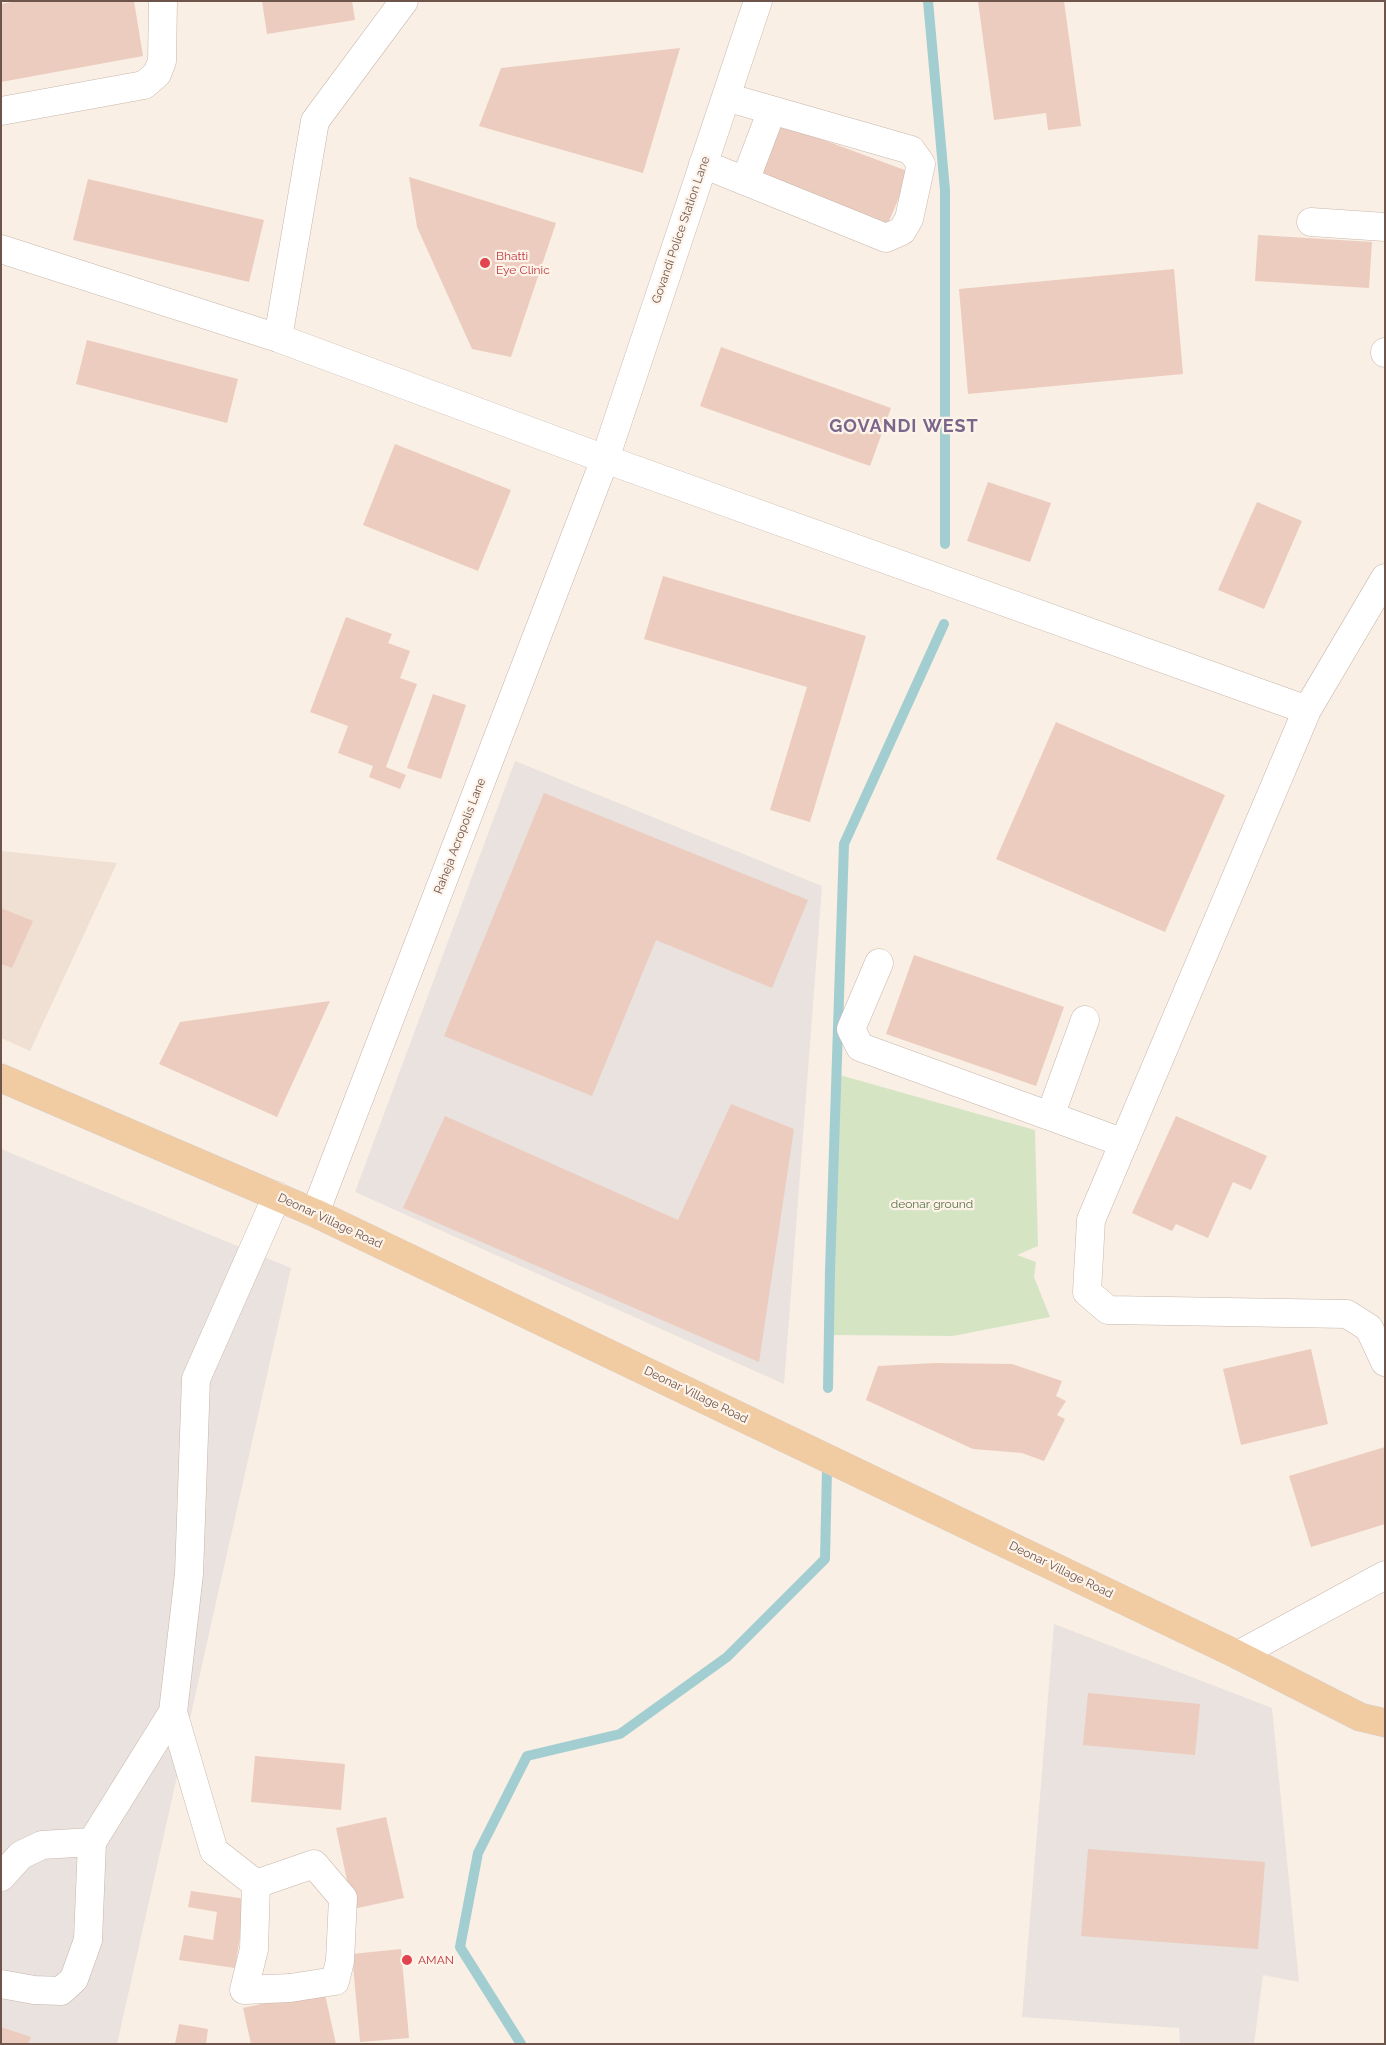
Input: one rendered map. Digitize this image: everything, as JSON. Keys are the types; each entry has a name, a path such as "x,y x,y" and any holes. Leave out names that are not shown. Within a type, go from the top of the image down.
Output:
{"main road":[{"name":"Deonar Village Road","path":"1,1078 315,1213 1238,1655 1360,1717 1385,1723"}],"street":[{"path":"1,111 144,86 158,74 162,61 163,1"},
{"path":"278,338 315,121 404,1"},
{"name":"Govandi Police Station Lane","path":"604,459 758,1"},
{"path":"703,164 886,238 902,231 909,219 921,164 911,150 726,97"},
{"path":"745,181 772,110"},
{"path":"1311,222 1385,227"},
{"path":"1,248 278,338 604,459 1307,710"},
{"name":"Raheja Acropolis Lane","path":"315,1213 604,459"},
{"path":"1385,578 1307,710 1091,1220 1087,1292 1108,1310 1347,1314 1369,1328 1385,1362"},
{"path":"879,963 851,1029 860,1047 1124,1143"},
{"path":"1050,1116 1085,1020"},
{"path":"256,1884 214,1851 173,1712 189,1574 196,1379 276,1196"},
{"path":"1238,1655 1385,1575"},
{"path":"1,1984 34,1990 61,1991 74,1979 88,1940 92,1842 173,1712"},
{"path":"1,1876 21,1855 42,1845 92,1842"},
{"path":"314,1864 343,1898 340,1961 335,1981 290,1988 244,1990 254,1949 256,1884 314,1864"}],"shaded area":[{"path":"515,761 822,886 784,1384 355,1192"},
{"path":"1,851 117,863 30,1051 1,1038"},
{"path":"1,1149 291,1268 117,2044 1,2044"},
{"path":"1054,1624 1272,1708 1299,1982 1263,1975 1254,2044 1180,2044 1179,2028 1022,2017"}],"green space":[{"name":"deonar ground","path":"836,1074 1035,1130 1038,1246 1017,1255 1036,1262 1034,1277 1050,1317 953,1336 829,1335"}],"building":[{"path":"17,1 134,1 143,56 1,82 1,4"},
{"path":"262,1 352,1 355,20 267,34"},
{"path":"978,1 1064,1 1081,126 1048,130 1046,113 994,120"},
{"path":"680,48 643,173 479,126 501,68"},
{"path":"775,122 910,172 886,228 755,173"},
{"path":"409,177 556,223 511,357 472,349 417,227"},
{"path":"88,179 264,220 249,282 73,240"},
{"path":"1258,235 1372,242 1369,288 1255,281"},
{"path":"1174,269 1183,374 968,394 959,289"},
{"path":"87,340 238,379 227,423 76,384"},
{"path":"721,347 891,408 870,466 700,406"},
{"path":"395,444 511,490 478,571 363,525"},
{"path":"988,482 1051,503 1030,562 967,541"},
{"path":"1257,502 1302,521 1264,609 1218,590"},
{"path":"663,576 866,636 810,822 770,810 807,687 644,639"},
{"path":"346,617 392,634 388,643 410,651 400,678 417,684 386,767 406,775 400,789 369,777 373,766 338,753 348,726 310,712"},
{"path":"433,694 466,705 441,779 407,768"},
{"path":"1056,722 1225,795 1165,932 996,859"},
{"path":"544,793 808,900 772,988 656,940 592,1096 444,1036"},
{"path":"1,908 33,921 12,968 1,964"},
{"path":"914,955 1064,1007 1036,1086 886,1034"},
{"path":"330,1001 277,1117 159,1064 180,1022"},
{"path":"731,1104 794,1129 759,1362 403,1208 445,1116 678,1220"},
{"path":"1176,1116 1267,1156 1251,1190 1233,1182 1208,1238 1176,1224 1172,1231 1132,1213"},
{"path":"1311,1349 1328,1424 1241,1445 1223,1369"},
{"path":"935,1363 1012,1364 1062,1381 1056,1396 1066,1401 1057,1415 1065,1419 1044,1461 1022,1453 973,1449 866,1400 878,1366"},
{"path":"1385,1447 1385,1524 1311,1547 1289,1476"},
{"path":"1088,1693 1200,1704 1195,1755 1083,1745"},
{"path":"255,1756 345,1764 341,1810 251,1802"},
{"path":"386,1817 404,1898 353,1909 336,1828"},
{"path":"1088,1849 1265,1862 1258,1949 1081,1936"},
{"path":"191,1891 246,1899 235,1968 179,1960 184,1935 213,1940 217,1912 188,1907"},
{"path":"401,1949 409,2038 360,2042 352,1954"},
{"path":"324,1990 336,2044 251,2044 243,2008"},
{"path":"179,2024 208,2029 206,2044 175,2044"},
{"path":"1,2027 31,2037 28,2044 1,2044"}],"waterway":[{"path":"928,1 945,190 945,544"},
{"path":"828,1388 844,844 944,624"},
{"path":"521,2044 460,1947 478,1853 527,1756 620,1734 727,1657 825,1559 827,1469"}],"place":[{"name":"Bhatti Eye Clinic","path":"485,263"},
{"name":"AMAN","path":"407,1960"}],"district":[{"name":"GOVANDI WEST","path":"904,427"}]}
